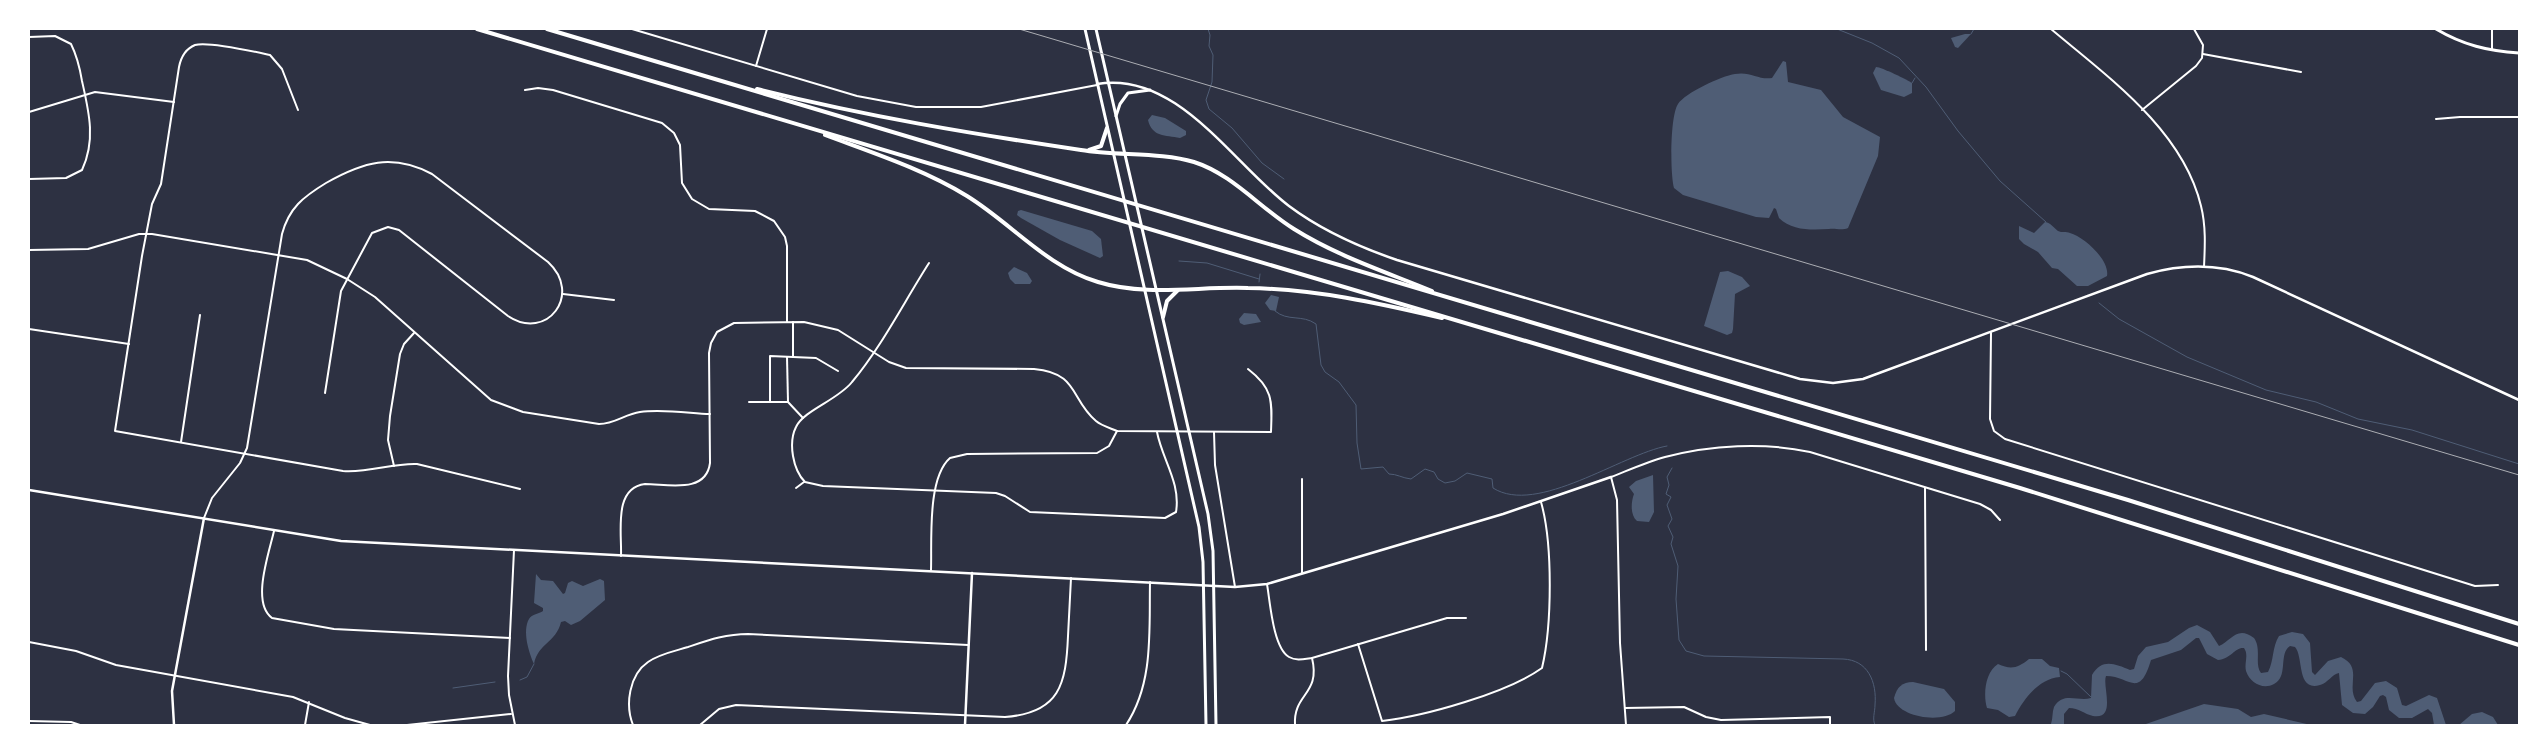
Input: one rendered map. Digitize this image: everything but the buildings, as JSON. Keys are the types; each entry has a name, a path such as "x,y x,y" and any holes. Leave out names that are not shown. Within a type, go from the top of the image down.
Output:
{"highway":[{"path":"477,29 2120,518 2519,645"},
{"path":"547,29 2128,500 2519,624"},
{"path":"701,75 844,109 1085,151 1125,156 1174,158 1205,167 1225,178 1274,215 1312,240 1458,301"},
{"path":"797,124 909,167 948,185 979,204 1054,261 1073,272 1110,286 1146,290 1249,288 1318,293 1374,302 1484,328"},
{"path":"1085,151 1101,146 1107,128"},
{"path":"1163,317 1168,298 1180,289"}],"main road":[{"path":"1085,29 1199,527 1204,585 1206,725"},
{"path":"1096,29 1190,432 1209,522 1213,586 1216,725"},
{"path":"2436,29 2464,43 2492,50 2519,53"},
{"path":"1116,117 1125,96 1136,91 1150,90"}],"street":[{"path":"632,29 862,98 930,108 991,106 1108,82 1126,83 1150,90 1168,98 1184,109 1256,178 1289,206 1348,241 1397,260 1800,379 1833,383 1864,379 2147,274 2174,267 2204,266 2230,269 2253,277 2519,400"},
{"path":"756,66 767,29"},
{"path":"2051,29 2142,110 2170,139 2181,154 2194,181 2204,221 2204,266"},
{"path":"2142,110 2196,66 2203,54 2202,41 2194,29"},
{"path":"2492,29 2492,50"},
{"path":"29,37 55,36 71,44 77,56 91,128 87,158 82,170 66,178 29,179"},
{"path":"298,110 282,69 274,58 263,54 207,45 195,45 183,54 161,184 152,204 146,233 115,431 349,471 371,471 405,464 424,465 520,489"},
{"path":"2203,54 2301,72"},
{"path":"525,90 538,88 553,90 652,119 669,128 680,145 682,183 692,199 709,209 755,211 765,215 780,228 787,246 787,322"},
{"path":"29,112 41,110 85,93 112,92 174,102"},
{"path":"2436,119 2519,117"},
{"path":"174,725 171,701 174,676 204,518 215,492 240,463 245,454 279,254 288,216 301,199 357,166 372,163 399,163 416,166 432,174 548,262 559,273 563,294 555,312 546,320 529,324 516,321 399,230 388,226 372,233 338,300 325,393"},
{"path":"29,250 88,249 146,233 307,260 347,279 381,301 484,395 496,402 523,412 600,424 608,424 632,414 646,412 710,414"},
{"path":"929,263 873,351 844,391 803,418 797,425 793,437 794,459 798,472 805,482 823,486 1000,494 1030,512 1161,518 1176,512 1177,496 1171,470 1157,432"},
{"path":"563,294 614,300"},
{"path":"181,442 200,315"},
{"path":"621,556 623,501 628,492 638,485 645,484 691,484 702,481 708,474 710,414 708,357 711,343 724,327 739,322 812,322 831,327 889,362 910,368 1034,369 1050,372 1071,385 1096,421 1117,431 1271,432 1272,406 1269,392 1259,378 1248,369"},
{"path":"793,322 793,357"},
{"path":"29,329 129,344"},
{"path":"394,466 388,440 390,416 400,354 404,344 414,332"},
{"path":"1991,332 1990,419 1994,431 2005,439 2475,586 2498,585"},
{"path":"770,402 770,356 816,358 838,371"},
{"path":"787,357 788,402 803,418"},
{"path":"749,402 788,402"},
{"path":"931,570 935,491 942,466 950,458 957,456 1097,453 1110,446 1117,431"},
{"path":"1214,432 1214,465 1235,587"},
{"path":"29,490 341,541 1235,587 1267,584 1541,502 1678,454 1734,447 1768,446 1810,452 1980,504 1995,513 2000,520"},
{"path":"1611,477 1617,500 1620,642 1626,725"},
{"path":"1302,479 1302,573"},
{"path":"796,488 805,482"},
{"path":"1925,488 1926,650"},
{"path":"1358,644 1382,721 1412,716 1501,689 1520,682 1542,668 1550,632 1547,528 1541,502"},
{"path":"274,531 262,593 265,611 272,618 280,621 357,630 510,638"},
{"path":"514,550 508,676 515,725"},
{"path":"965,725 972,573"},
{"path":"700,725 719,708 736,705 1019,716 1042,708 1057,694 1066,666 1071,578"},
{"path":"1126,725 1139,699 1146,669 1150,582"},
{"path":"1267,584 1277,638 1281,649 1293,659 1312,658 1447,618 1466,618"},
{"path":"633,725 630,706 633,681 647,662 726,635 748,634 968,645"},
{"path":"29,642 76,651 116,665 293,696 345,718 370,725"},
{"path":"1295,725 1297,708 1314,680 1312,658"},
{"path":"305,725 309,702"},
{"path":"1625,708 1687,708 1706,718 1721,720 1830,716 1830,725"},
{"path":"407,725 512,714"},
{"path":"29,721 70,722 80,725"}],"water":[{"path":"1971,34 1958,48 1955,47 1951,38"},
{"path":"1783,61 1786,62 1788,82 1821,90 1843,117 1880,137 1878,156 1848,228 1802,229 1784,222 1779,218 1774,208 1769,218 1756,217 1683,195 1674,188 1672,171 1673,120 1678,104 1695,90 1729,75 1740,73 1762,78 1772,78"},
{"path":"1876,67 1900,76 1912,83 1912,93 1904,97 1881,90 1873,73"},
{"path":"1152,115 1165,118 1186,131 1186,135 1180,138 1156,132 1150,126 1148,120"},
{"path":"1021,210 1092,231 1101,239 1103,256 1100,258 1060,240 1017,215 1018,211"},
{"path":"2045,222 2058,231 2076,235 2089,244 2104,263 2107,276 2088,286 2077,286 2058,269 2052,268 2038,252 2019,239 2019,226 2034,233"},
{"path":"1014,267 1027,273 1032,281 1030,284 1015,284 1010,279 1008,273"},
{"path":"1728,271 1742,277 1750,286 1735,294 1733,329 1732,333 1727,335 1704,326 1720,272"},
{"path":"1271,295 1279,297 1276,311 1270,310 1265,303"},
{"path":"1244,313 1256,314 1261,322 1244,325 1240,323 1239,319"},
{"path":"1653,475 1654,512 1649,522 1637,521 1633,515 1632,508 1634,494 1629,487 1636,481"},
{"path":"536,574 541,580 553,581 563,594 568,583 572,581 583,586 600,579 604,581 605,600 580,621 571,625 565,621 561,622 559,629 539,652 534,664 528,648 526,630 530,617 543,611 543,608 534,603"},
{"path":"2197,625 2210,632 2219,646 2235,635 2243,633 2254,638 2261,673 2268,672 2279,636 2292,632 2303,634 2310,643 2312,672 2315,675 2328,661 2341,657 2352,666 2353,690 2357,702 2361,701 2375,683 2386,681 2397,688 2402,705 2406,706 2429,695 2437,698 2446,725 2434,725 2432,713 2428,709 2412,718 2399,718 2389,710 2386,697 2383,695 2365,714 2353,713 2342,705 2339,673 2320,685 2312,686 2304,679 2298,652 2295,647 2290,646 2286,650 2279,680 2270,686 2261,686 2251,679 2246,671 2246,653 2244,648 2238,649 2226,658 2218,660 2207,654 2199,638 2196,638 2181,650 2151,660 2147,672 2138,683 2106,676 2107,708 2105,713 2100,716 2093,716 2069,708 2064,714 2064,725 2049,725 2051,724 2054,707 2062,699 2091,698 2092,675 2100,666 2109,664 2130,670 2134,669 2138,656 2146,647 2168,642"},
{"path":"2029,659 2042,659 2050,666 2059,668 2060,677 2038,686 2027,697 2015,716 2009,717 1998,710 1987,708 1985,697 1986,684 1990,672 1998,664 2014,667"},
{"path":"1913,682 1944,689 1955,702 1955,711 1949,715 1931,718 1911,714 1903,710 1897,705 1894,698 1895,694 1903,684"},
{"path":"2204,704 2238,709 2251,717 2264,714 2311,725 2143,725"},
{"path":"2482,712 2493,717 2498,725 2459,725 2472,714"}],"waterway":[{"path":"1208,29 1210,35 1209,46 1213,55 1212,82 1206,100 1209,109 1232,128 1262,163 1284,179"},
{"path":"1837,29 1872,43 1899,58 1926,87 1958,131 2000,181 2046,222"},
{"path":"1971,34 1974,29"},
{"path":"1912,83 1915,78"},
{"path":"1179,261 1207,263 1259,279"},
{"path":"1259,282 1260,274"},
{"path":"2099,303 2119,319 2187,357 2266,390 2316,402 2358,419 2412,430 2519,464"},
{"path":"1275,311 1285,316 1306,319 1316,324 1321,365 1325,372 1339,382 1356,405 1357,443 1361,469 1383,467 1389,474 1411,479 1425,469 1434,472 1438,479 1445,483 1455,481 1467,473 1492,479 1493,488 1511,495 1532,494 1580,481 1648,451 1667,446"},
{"path":"1672,468 1667,477 1669,485 1666,494 1671,497 1667,505 1672,519 1668,526 1673,537 1671,544 1678,566 1676,599 1679,640 1686,651 1704,656 1852,660 1865,668 1872,681 1875,696 1875,725"},
{"path":"520,680 527,677 534,664"},
{"path":"2061,671 2067,674 2092,698"},
{"path":"453,688 495,682"}],"railway":[{"path":"1019,29 2519,475"}]}
